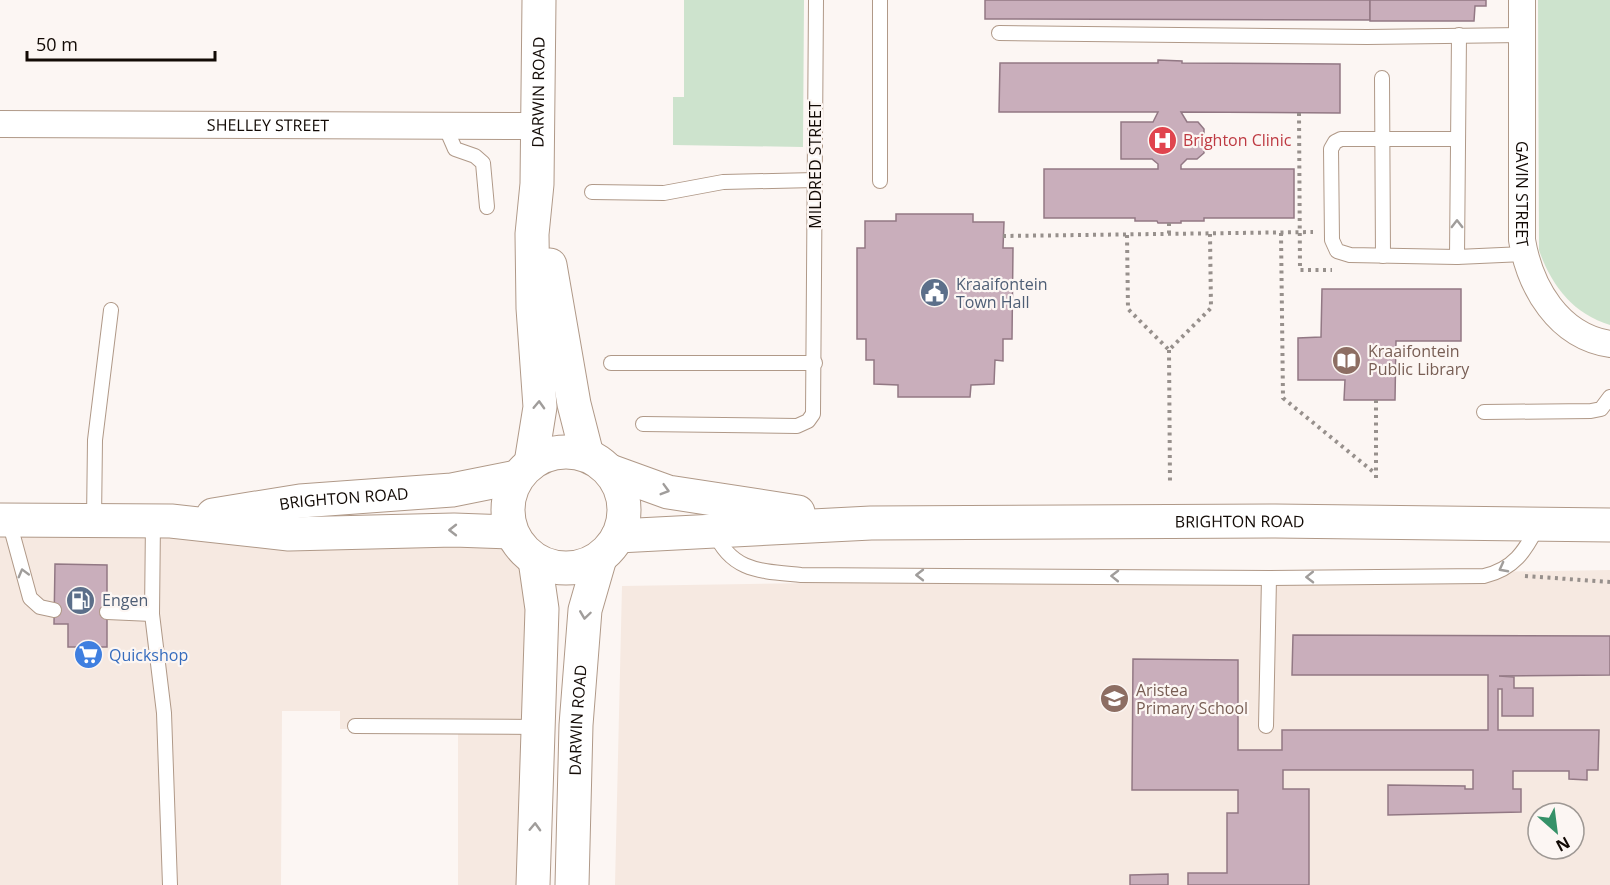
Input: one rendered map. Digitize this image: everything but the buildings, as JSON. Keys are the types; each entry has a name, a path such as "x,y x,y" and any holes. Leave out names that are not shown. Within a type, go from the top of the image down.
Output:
{"main road":[{"name":"DARWIN ROAD","path":"524,470 540,407 533,308 532,234 537,184 539,0"},
{"name":"DARWIN ROAD","path":"537,184 555,303 598,463"},
{"path":"567,451 598,463 617,480 624,502 623,525 609,547 585,566 568,568 551,567 535,560 521,548 511,532 507,513 509,494 524,470 548,454 567,451"},
{"name":"BRIGHTON ROAD","path":"598,463 668,492 871,523"},
{"name":"BRIGHTON ROAD","path":"162,521 300,501 452,490 524,470"},
{"name":"BRIGHTON ROAD","path":"4,520 162,521 289,534 454,530 511,532"},
{"name":"BRIGHTON ROAD","path":"609,547 713,530 871,523 1287,521 1610,525"},
{"name":"DARWIN ROAD","path":"572,885 576,725 585,610 609,547"},
{"path":"533,885 542,609 535,560"}],"street":[{"name":"GAVIN STREET","path":"1522,0 1522,240 1524,254 1535,286 1551,309 1587,337 1610,344"},
{"name":"SHELLEY STREET","path":"0,124 538,126"}],"lane":[{"name":"MILDRED STREET","path":"643,424 800,425 811,418 815,410 816,0"},
{"path":"880,0 880,182"},
{"path":"999,33 1522,35"},
{"path":"1457,256 1459,36"},
{"path":"1382,78 1383,256"},
{"path":"446,126 455,149 475,156 483,163 487,207"},
{"path":"1457,139 1341,140 1333,145 1333,246 1342,254 1383,256 1524,254"},
{"path":"592,192 664,193 723,182 815,180"},
{"path":"94,521 95,440 111,310"},
{"path":"611,363 815,363"},
{"path":"1484,412 1591,411 1601,409 1610,398"},
{"path":"4,520 30,598 40,608 54,610"},
{"path":"162,521 152,614 164,713 170,885"},
{"path":"713,530 726,554 740,563 772,572 801,575 1269,578 1484,576 1508,567 1516,561 1539,524"},
{"path":"1266,726 1269,578"},
{"path":"107,612 152,614"},
{"path":"356,726 539,727"}],"path":[{"path":"1168,223 1169,234"},
{"path":"1003,236 1332,232"},
{"path":"1281,233 1283,398 1377,474"},
{"path":"1169,350 1211,308 1210,234"},
{"path":"1127,235 1128,309 1169,350 1170,484"},
{"path":"1376,400 1376,480"},
{"path":"1519,574 1610,582"}],"shaded area":[{"path":"0,523 510,533 520,549 535,561 535,885 458,885 458,729 340,729 340,711 282,711 281,885 0,885"},
{"name":"Aristea Primary School","path":"1610,570 1610,885 615,885 622,586"}],"green space":[{"path":"684,0 804,0 803,147 673,145 673,97 684,97"},
{"path":"1538,0 1610,0 1610,325 1585,314 1574,306 1550,275 1539,250"}],"place":[{"name":"Brighton Clinic","path":"1162,140"},
{"name":"Kraaifontein Town Hall","path":"935,293"},
{"name":"Kraaifontein Public Library","path":"1347,360"},
{"name":"Engen","path":"81,600"},
{"name":"Quickshop","path":"88,655"},
{"name":"Aristea Primary School","path":"1115,699"}]}
